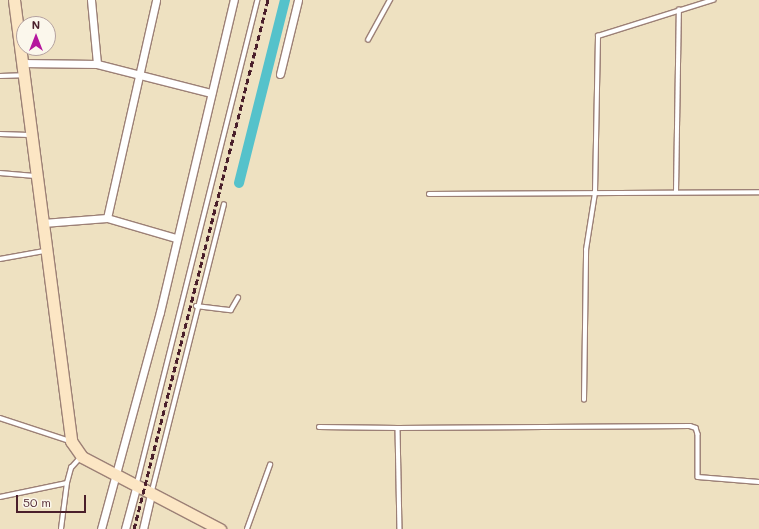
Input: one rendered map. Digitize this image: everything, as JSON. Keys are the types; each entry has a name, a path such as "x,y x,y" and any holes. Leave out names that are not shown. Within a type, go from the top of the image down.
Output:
{"street":[{"path":"14,0 71,441 82,457 136,488 220,529"},
{"path":"91,0 97,64"},
{"path":"107,218 140,77 156,0"},
{"path":"102,529 176,238 234,0"},
{"path":"280,74 298,0"},
{"path":"22,62 97,64 140,77 211,93"},
{"path":"43,223 107,218 176,238"},
{"path":"125,529 136,488"},
{"path":"143,529 151,494"}],"lane":[{"path":"136,488 257,0"},
{"path":"368,40 390,0"},
{"path":"584,400 586,250 595,193 598,36 713,0"},
{"path":"676,192 679,10"},
{"path":"0,76 24,75"},
{"path":"0,134 32,135"},
{"path":"0,173 37,176"},
{"path":"429,194 759,192"},
{"path":"151,494 196,306 224,205"},
{"path":"0,259 46,251"},
{"path":"196,306 231,310 238,298"},
{"path":"0,418 71,441"},
{"path":"319,427 398,428 690,426 696,428 698,434 698,477 759,482"},
{"path":"398,428 400,529"},
{"path":"61,529 67,483 71,468 82,457"},
{"path":"248,529 270,465"},
{"path":"0,497 67,483"}],"waterway":[{"path":"239,183 285,0"}],"railway":[{"path":"134,529 268,0"}]}
